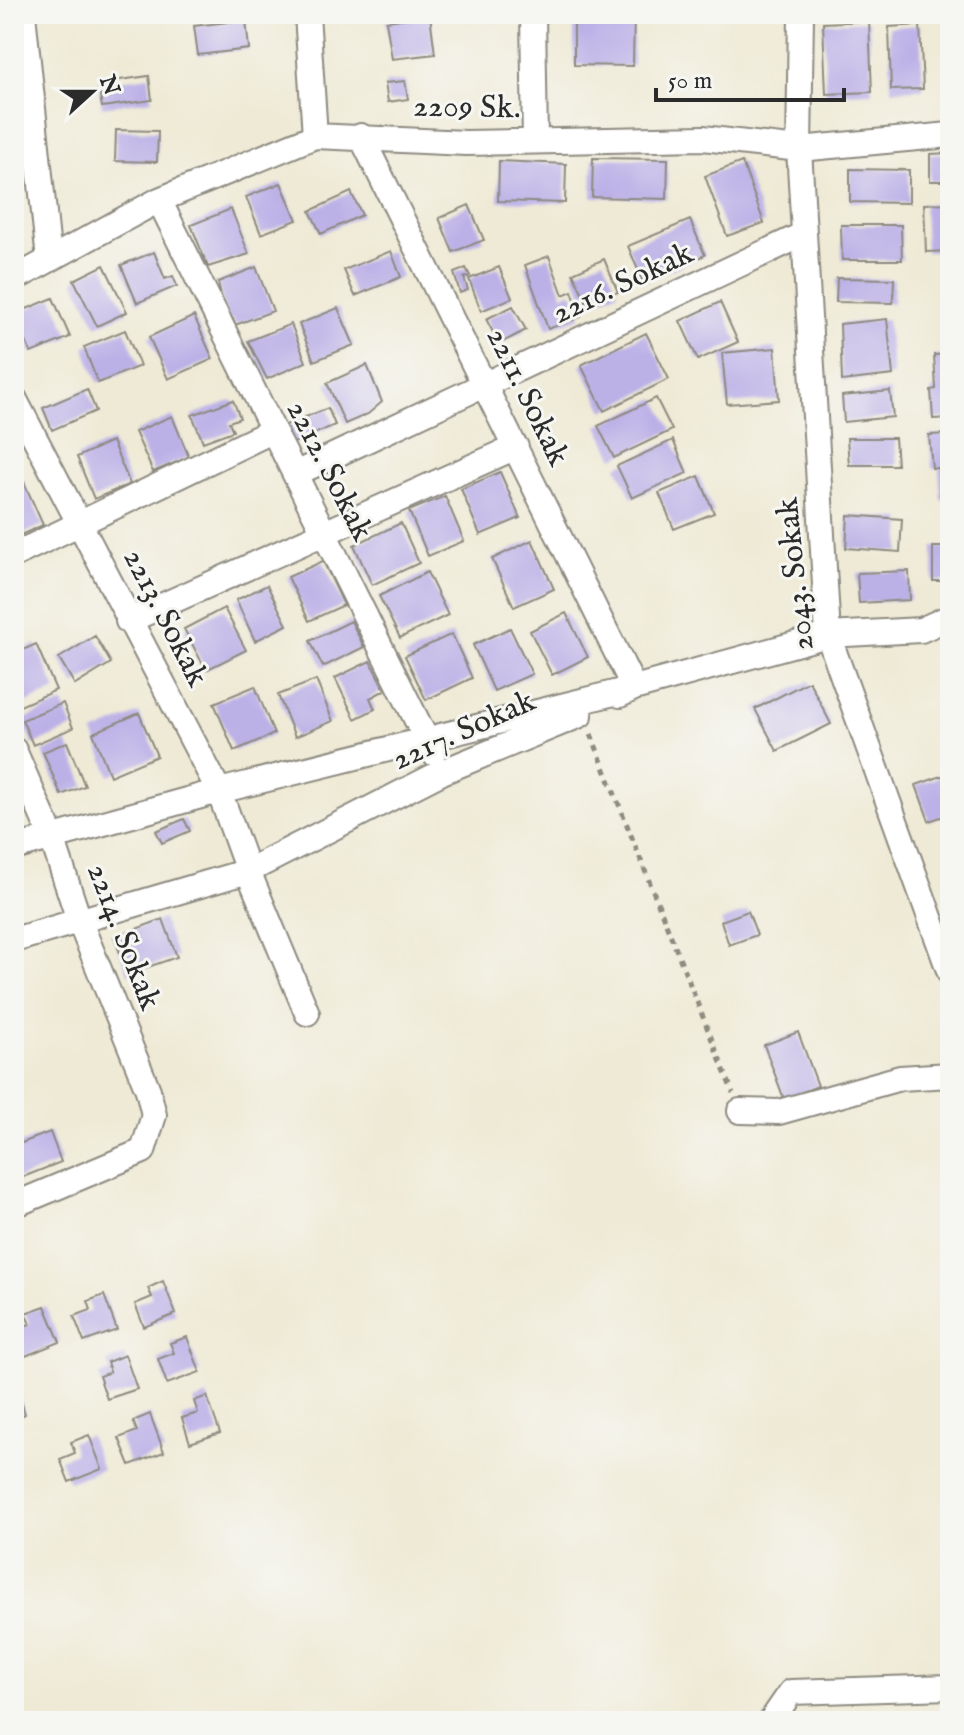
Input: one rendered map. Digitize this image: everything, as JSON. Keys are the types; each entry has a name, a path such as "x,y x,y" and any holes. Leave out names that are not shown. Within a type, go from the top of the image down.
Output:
{"street":[{"path":"23,14 49,260"},
{"path":"307,14 315,136"},
{"path":"533,14 535,141"},
{"name":"2043. Sokak","path":"801,14 799,149 828,635 950,973"},
{"name":"2209 Sk.","path":"14,279 159,200 315,136 466,143 703,138 799,149 950,135"},
{"name":"2211. Sokak","path":"361,136 634,688"},
{"name":"2212. Sokak","path":"159,200 442,772"},
{"name":"2216. Sokak","path":"295,474 804,234"},
{"name":"2213. Sokak","path":"14,398 83,525 128,621 219,791 248,871 307,1013"},
{"path":"14,555 83,525 272,431"},
{"path":"128,621 327,535 516,447"},
{"name":"2217. Sokak","path":"14,940 248,871 442,772 583,714 634,688 828,635 921,630 950,617"},
{"path":"14,848 219,791 427,742 634,688"},
{"name":"2214. Sokak","path":"14,750 52,838 79,920 148,1090 154,1115 143,1151 14,1205"},
{"path":"740,1111 779,1112 900,1078 950,1075"},
{"path":"771,1721 791,1692 950,1687"}],"path":[{"path":"583,714 740,1111"}],"building":[{"path":"574,14 634,14 633,66 574,65"},
{"path":"430,15 435,54 392,59 386,21"},
{"path":"246,20 249,49 198,55 194,26"},
{"path":"869,21 872,92 826,94 823,23"},
{"path":"920,25 923,89 891,90 889,27"},
{"path":"149,76 152,100 102,107 98,83"},
{"path":"405,81 408,99 388,102 385,83"},
{"path":"116,130 158,131 157,162 115,161"},
{"path":"950,153 950,181 930,181 930,154"},
{"path":"593,158 668,159 667,199 592,197"},
{"path":"499,161 566,164 565,203 498,201"},
{"path":"742,162 764,223 727,236 705,176"},
{"path":"850,169 909,170 909,203 850,202"},
{"path":"281,183 297,220 261,234 246,197"},
{"path":"351,192 362,215 321,234 310,211"},
{"path":"950,203 950,251 926,252 924,204"},
{"path":"469,205 484,240 453,252 439,218"},
{"path":"231,209 249,254 208,267 191,225"},
{"path":"690,220 705,255 643,282 628,246"},
{"path":"841,225 901,225 902,260 842,260"},
{"path":"391,251 401,277 355,296 344,270"},
{"path":"154,252 165,279 173,276 177,286 137,303 121,265"},
{"path":"549,256 563,295 572,291 581,317 548,329 525,265"},
{"path":"604,259 618,292 588,305 573,273"},
{"path":"104,265 127,312 97,326 74,280"},
{"path":"256,267 273,311 235,325 233,319 227,321 218,282"},
{"path":"499,267 512,298 481,311 469,279"},
{"path":"466,268 470,276 464,278 468,290 460,293 454,273"},
{"path":"837,278 894,279 893,303 836,302"},
{"path":"53,298 70,337 31,353 14,314"},
{"path":"720,302 738,342 698,360 680,321"},
{"path":"513,306 526,330 499,344 486,319"},
{"path":"338,308 354,345 314,361 299,324"},
{"path":"194,316 213,359 168,379 149,337"},
{"path":"887,319 893,375 842,381 840,324"},
{"path":"291,324 306,362 267,379 248,341"},
{"path":"125,330 140,366 98,383 84,347"},
{"path":"646,333 669,379 604,411 581,365"},
{"path":"775,348 779,400 727,404 722,353"},
{"path":"950,354 950,418 933,419 931,390 936,389 934,355"},
{"path":"367,365 382,402 368,414 345,424 327,383"},
{"path":"87,389 96,411 52,430 43,408"},
{"path":"890,391 893,417 844,422 842,396"},
{"path":"656,398 672,430 614,458 598,426"},
{"path":"233,400 240,418 229,422 233,431 203,442 192,415"},
{"path":"328,408 335,425 291,444 283,426"},
{"path":"172,416 189,457 153,472 135,432"},
{"path":"950,434 950,500 941,500 939,468 932,468 929,435"},
{"path":"847,438 895,438 897,465 849,465"},
{"path":"673,440 687,473 632,498 617,466"},
{"path":"112,441 130,484 94,499 77,457"},
{"path":"500,472 520,518 480,535 461,489"},
{"path":"699,476 714,513 674,529 659,493"},
{"path":"23,480 43,525 14,538 14,484"},
{"path":"445,496 464,541 428,556 409,511"},
{"path":"848,515 902,519 900,552 846,548"},
{"path":"401,523 419,563 372,585 354,545"},
{"path":"532,540 554,589 514,607 492,559"},
{"path":"933,547 950,547 949,581 933,581"},
{"path":"323,561 344,605 309,621 288,577"},
{"path":"909,571 910,600 859,603 857,573"},
{"path":"427,572 448,615 400,638 379,596"},
{"path":"267,585 287,625 255,641 236,600"},
{"path":"224,608 246,650 206,670 184,629"},
{"path":"566,613 588,657 552,675 530,631"},
{"path":"351,621 364,647 323,667 310,641"},
{"path":"510,628 532,674 494,691 473,645"},
{"path":"452,634 472,678 426,700 405,656"},
{"path":"95,636 111,663 75,685 59,658"},
{"path":"36,644 56,690 18,707 14,697 14,654"},
{"path":"370,661 385,690 370,698 375,709 355,719 335,678"},
{"path":"316,680 333,721 295,737 278,695"},
{"path":"809,681 831,724 777,751 755,709"},
{"path":"255,686 274,734 234,751 214,703"},
{"path":"63,703 73,728 33,745 22,720"},
{"path":"139,713 157,756 110,776 93,733"},
{"path":"67,742 85,786 61,795 43,752"},
{"path":"950,773 950,814 929,821 916,785"},
{"path":"184,819 190,831 162,843 156,831"},
{"path":"748,911 757,935 729,945 721,921"},
{"path":"163,919 177,957 128,974 114,937"},
{"path":"798,1032 818,1086 784,1099 764,1045"},
{"path":"50,1132 61,1162 18,1179 14,1146"},
{"path":"163,1281 176,1314 144,1327 135,1304 152,1297 148,1288"},
{"path":"104,1295 117,1330 84,1342 74,1316 91,1310 88,1301"},
{"path":"45,1306 60,1342 23,1357 14,1330 30,1324 25,1313"},
{"path":"187,1337 200,1372 167,1384 158,1359 174,1353 170,1343"},
{"path":"125,1355 137,1389 107,1399 99,1376 110,1372 107,1362"},
{"path":"14,1378 25,1414 14,1419"},
{"path":"207,1396 220,1433 190,1443 182,1418 198,1413 194,1401"},
{"path":"150,1414 164,1452 130,1465 119,1438 137,1431 133,1421"},
{"path":"89,1435 102,1469 69,1482 60,1459 75,1453 71,1442"}]}
